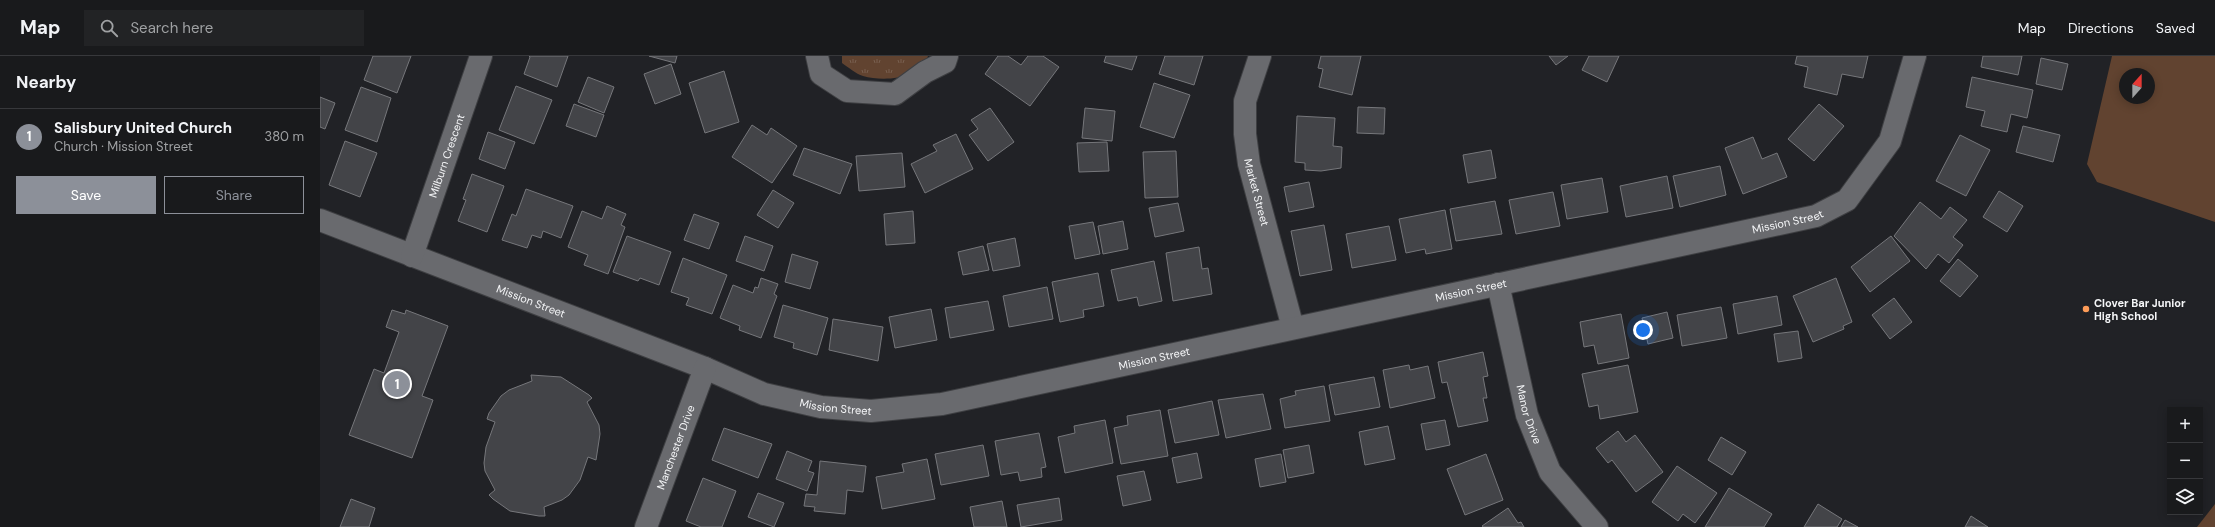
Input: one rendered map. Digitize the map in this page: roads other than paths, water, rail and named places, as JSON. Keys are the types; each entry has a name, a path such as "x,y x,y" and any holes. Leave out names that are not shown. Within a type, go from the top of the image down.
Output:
{"street":[{"name":"Milburn Crescent","path":"412,256 481,56"},
{"path":"817,56 821,74 847,91 895,94 925,72 945,62 947,56"},
{"name":"Market Street","path":"1260,56 1245,102 1249,164 1293,328"},
{"name":"Mission Street","path":"320,220 705,368 764,394 822,407 870,411 942,404 1816,216 1847,200 1890,141 1915,56"},
{"name":"Manor Drive","path":"1498,284 1527,415 1550,472 1597,527"},
{"name":"Manchester Drive","path":"646,527 705,368"}],"place":[{"name":"Clover Bar Junior High School","path":"2086,309"},
{"name":"Salisbury United Church","path":"397,384"}]}
